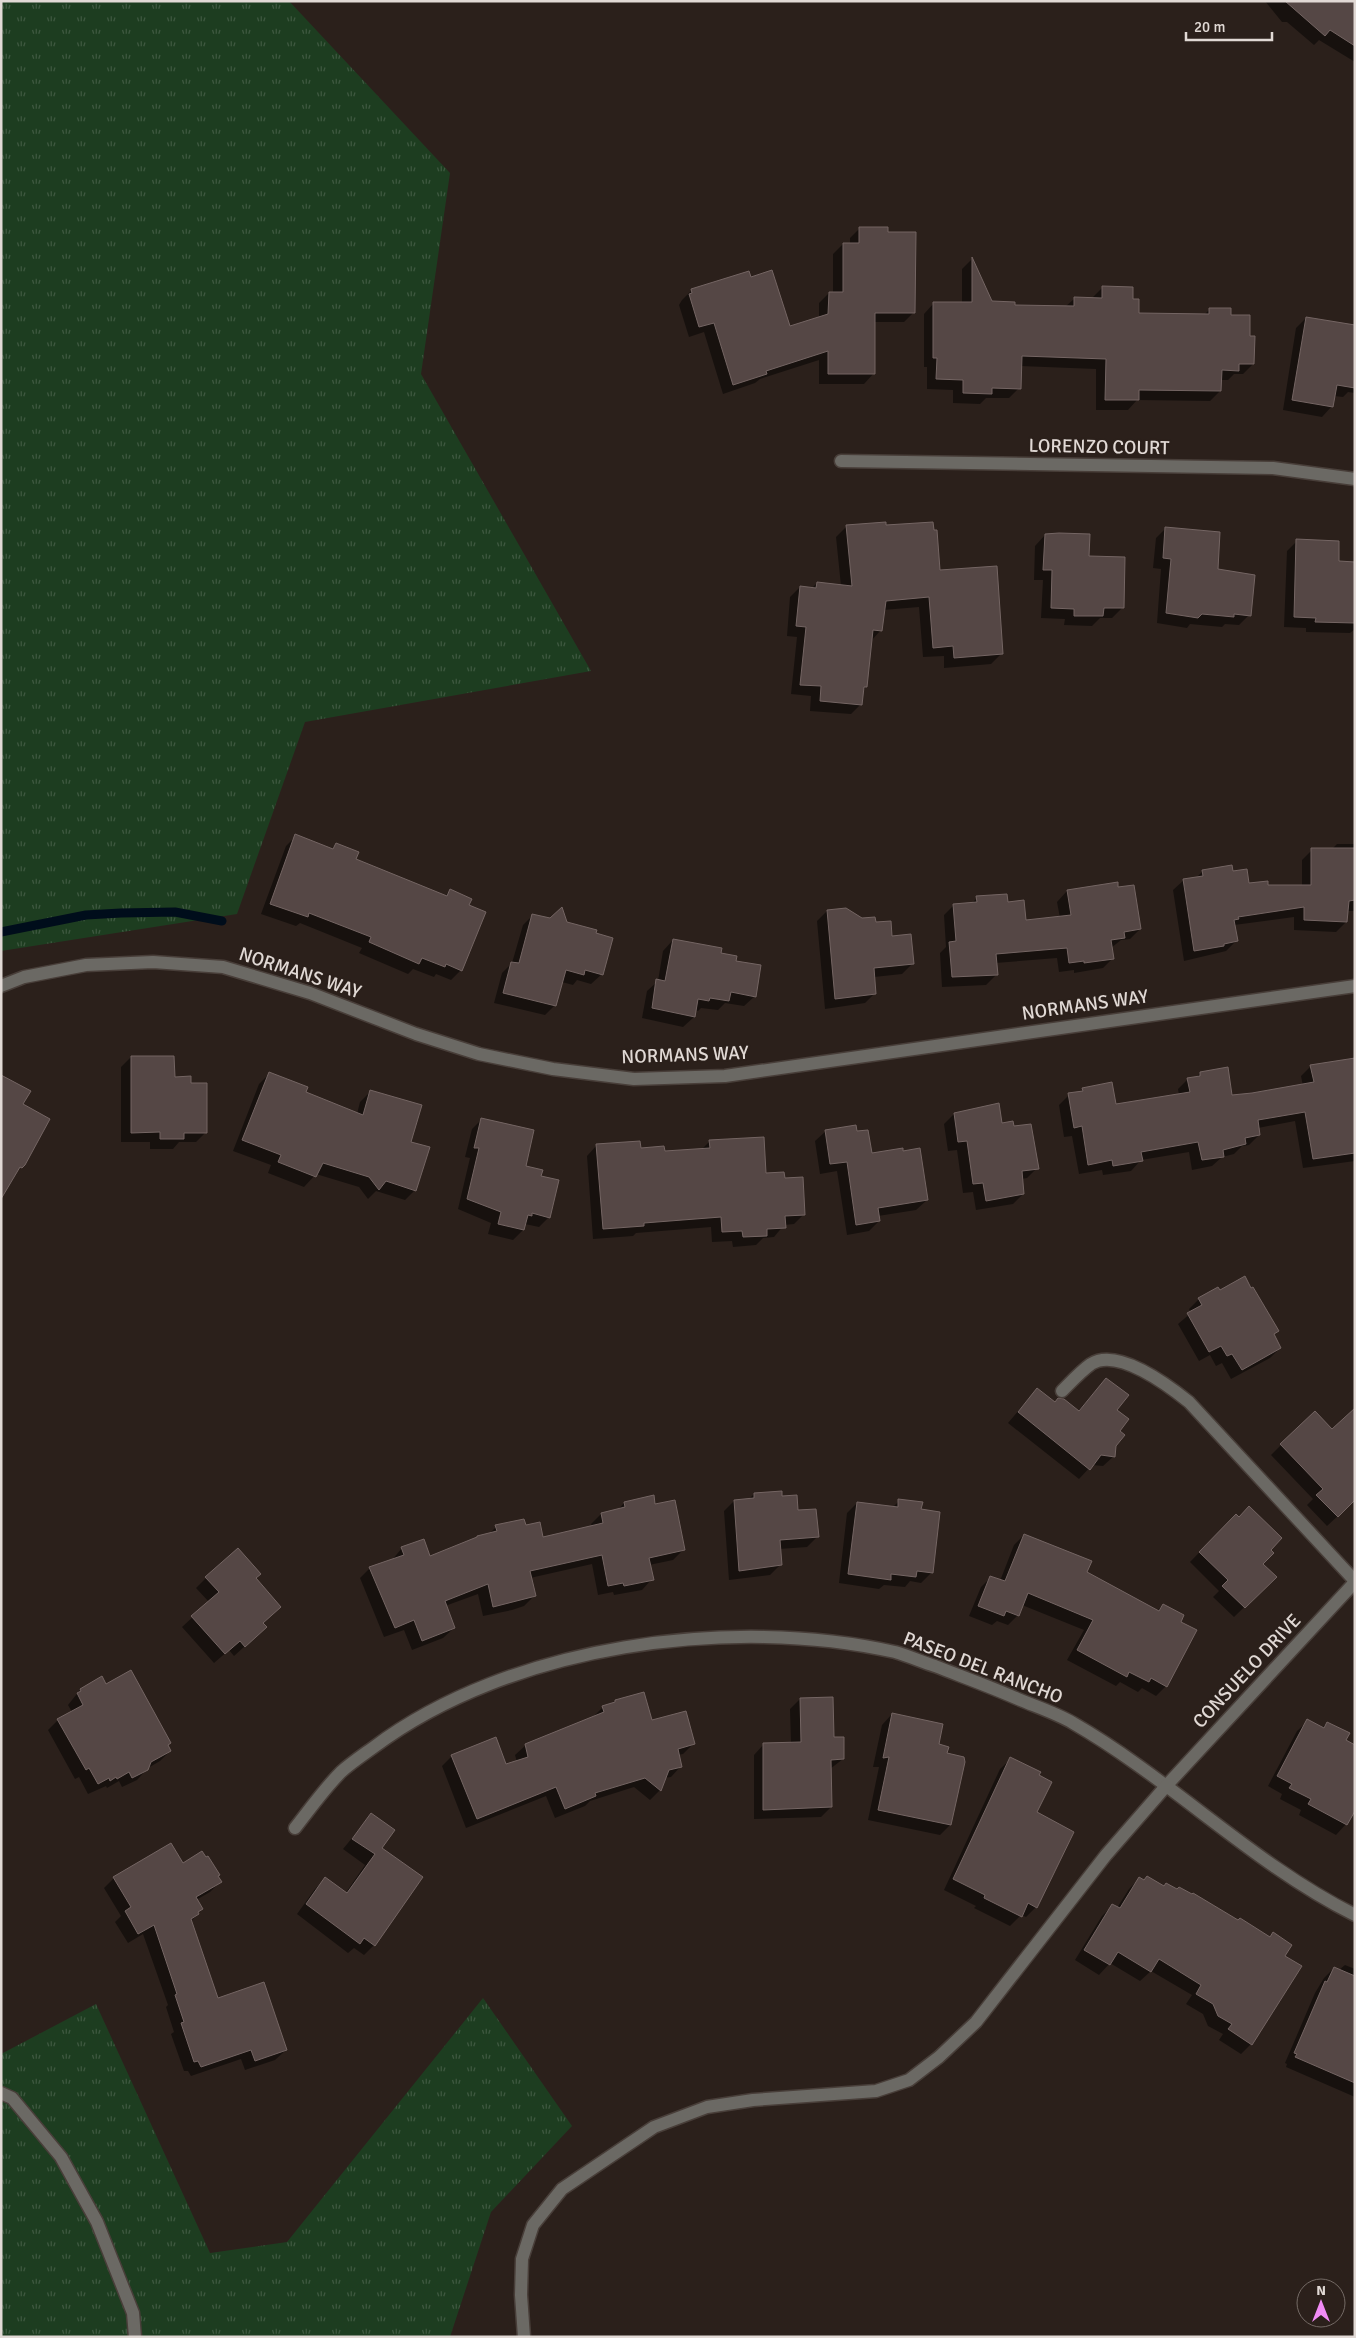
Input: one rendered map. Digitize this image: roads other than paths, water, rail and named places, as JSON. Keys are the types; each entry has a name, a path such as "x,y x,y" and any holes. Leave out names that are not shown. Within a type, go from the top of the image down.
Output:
{"street":[{"name":"LORENZO COURT","path":"841,461 1273,468 1355,479"},
{"name":"NORMANS WAY","path":"1,986 24,977 86,965 154,962 223,967 310,993 416,1034 479,1054 553,1069 634,1080 725,1076 1355,986"},
{"path":"1062,1390 1092,1363 1109,1360 1133,1366 1165,1383 1189,1402 1355,1581"},
{"name":"CONSUELO DRIVE","path":"524,2337 521,2295 522,2259 533,2225 562,2188 654,2127 708,2106 753,2100 876,2091 909,2080 939,2057 976,2022 1106,1855 1167,1785 1355,1581"},
{"name":"PASEO DEL RANCHO","path":"295,1828 342,1771 400,1727 475,1688 560,1660 646,1644 735,1637 814,1640 897,1653 981,1683 1071,1722 1167,1785 1216,1824 1329,1902 1355,1915"},
{"path":"1,2093 12,2098 61,2157 97,2222 133,2313 135,2337"}],"waterway":[{"path":"1,932 86,915 121,913 175,912 222,921"}]}
